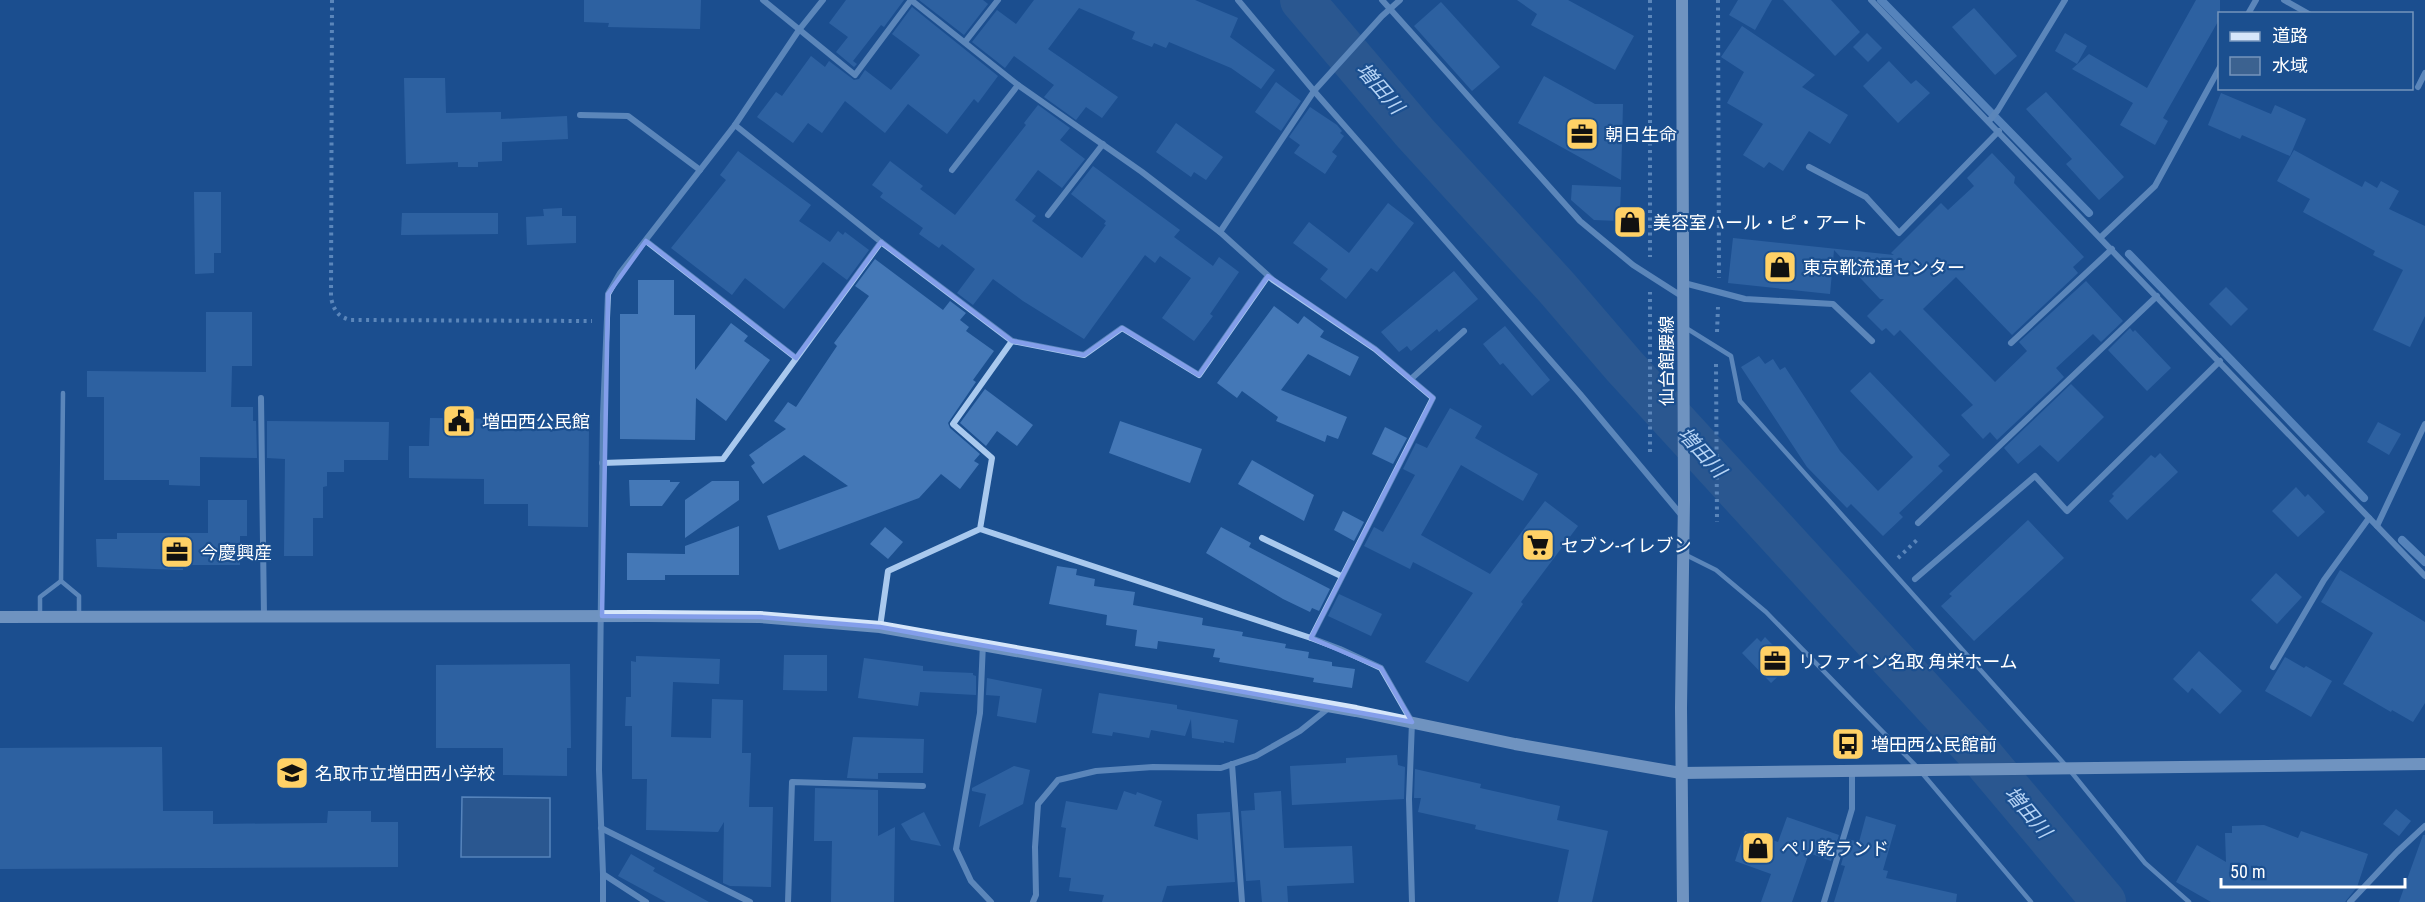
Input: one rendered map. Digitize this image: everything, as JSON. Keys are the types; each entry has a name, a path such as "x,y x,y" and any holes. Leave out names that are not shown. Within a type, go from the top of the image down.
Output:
{"street":[{"path":"763,0 855,75 911,0 1018,85 1103,144 1220,232 1268,276 1375,349 1433,398 1311,639"},
{"path":"603,902 599,770 602,463 608,294 620,273 735,125 799,30 823,0"},
{"path":"964,42 998,0"},
{"path":"1238,0 1314,91 1580,394 1683,518"},
{"path":"1382,0 1580,221 1633,265 1684,297"},
{"path":"1220,232 1314,91 1382,16 1400,0"},
{"name":"仙台館腰線","path":"1682,0 1684,500 1681,774 1683,902"},
{"path":"1871,0 1990,119 2425,576"},
{"path":"1990,119 1998,110 2065,0"},
{"path":"2284,0 2305,12"},
{"path":"2101,237 2155,186 2218,71"},
{"path":"2418,87 2425,73"},
{"path":"952,170 1018,85"},
{"path":"580,115 628,116 700,170"},
{"path":"735,125 880,242 1012,341 1084,355 1122,327 1199,375 1268,276"},
{"path":"1809,167 1866,197 1899,233 1999,131"},
{"path":"1048,215 1103,144"},
{"path":"646,241 796,358"},
{"path":"602,463 723,459 880,242"},
{"path":"2011,343 2112,249"},
{"path":"1684,283 1745,298 1833,304 1872,341"},
{"path":"1918,523 2157,296"},
{"path":"1411,379 1464,331"},
{"path":"980,529 992,458 953,424 1012,341"},
{"path":"1915,579 2035,476 2067,511 2220,361"},
{"path":"261,398 264,616"},
{"path":"2377,526 2425,424"},
{"path":"2273,667 2324,580 2369,518"},
{"path":"880,627 888,571 980,529 1340,649 1381,668 1412,722 1408,799 1412,902"},
{"path":"1262,538 1341,576"},
{"path":"0,617 760,617 880,627 983,643 1681,774 2425,764"},
{"path":"983,643 980,713 956,849 970,881 991,902"},
{"path":"1033,902 1036,895 1035,847 1038,804 1058,780 1096,771 1153,767 1221,768 1256,756 1300,731 1331,707"},
{"path":"1232,764 1242,902"},
{"path":"1824,902 1852,809 1852,771"},
{"path":"788,902 792,782 923,786"},
{"path":"2350,902 2425,826"},
{"path":"601,828 750,902"},
{"path":"603,874 646,902"}],"lane":[{"path":"1683,327 1731,356 1740,401 2145,863 2189,902"},
{"path":"61,581 63,393"},
{"path":"1683,554 1716,570 1766,612 1927,772 2031,902"},
{"path":"40,617 40,597 61,581"},
{"path":"61,581 79,596 79,617"}],"path":[{"path":"332,0 331,298 334,309 340,317 350,320 606,321"},
{"path":"1650,0 1650,455"},
{"path":"1716,522 1716,373 1719,293 1718,0"},
{"path":"1888,568 1926,531 1918,523"}],"highlighted area":[{"path":"646,241 796,358 881,242 1012,341 1084,355 1122,328 1199,375 1268,276 1375,349 1433,398 1311,638 1381,668 1412,722 880,627 760,617 602,616 608,294"}],"water":[{"path":"462,797 550,798 550,857 461,857"}],"building":[{"path":"584,0 701,0 700,29 608,27 609,23 584,22"},
{"path":"846,0 904,0 884,27 881,25 853,61 857,64 854,67 836,52 848,37 829,23"},
{"path":"919,0 983,0 988,4 964,35"},
{"path":"1034,0 1195,0 1238,18 1230,37 1275,70 1261,89 1231,68 1169,42 1166,48 1154,43 1152,47 1132,39 1135,32 1079,8 1048,49 1118,97 1102,118 1086,107 1076,120 1044,97 1054,85 1014,56 1005,68 972,42 997,10 1016,24"},
{"path":"1517,0 1568,0 1634,36 1615,70 1531,25 1537,14"},
{"path":"1738,0 1772,0 1755,30 1729,15"},
{"path":"1783,0 1831,0 1860,32 1835,56"},
{"path":"2196,0 2220,0 2218,22 2163,118 2168,121 2155,145 2120,125 2133,103 2072,69 2089,54 2147,88"},
{"path":"1441,2 1500,67 1472,91 1414,26"},
{"path":"912,7 998,76 978,103 974,99 947,134 908,104 885,133 845,101 822,133 808,123 793,143 757,117 776,92 782,96 811,56 825,67 829,61 854,80 859,79 865,70 891,90 920,55 892,34"},
{"path":"1974,8 2017,56 1995,75 1952,27"},
{"path":"1742,26 1815,75 1802,87 1848,115 1830,144 1809,131 1783,171 1769,162 1764,168 1743,155 1763,124 1727,103 1744,72 1721,57"},
{"path":"1867,33 1882,48 1868,62 1853,47"},
{"path":"2065,33 2087,46 2077,64 2055,51"},
{"path":"1889,61 1911,84 1916,80 1930,93 1898,123 1863,86"},
{"path":"1544,76 1595,104 1623,104 1621,180 1518,123"},
{"path":"404,78 445,78 446,113 501,112 501,119 567,116 568,139 502,142 502,161 478,162 478,167 458,167 458,162 406,164"},
{"path":"1276,82 1301,101 1281,131 1255,112"},
{"path":"2046,92 2124,177 2099,200 2066,164 2072,159 2026,109"},
{"path":"2221,93 2271,114 2275,105 2306,119 2290,156 2242,135 2240,139 2208,125"},
{"path":"1038,105 1070,128 1060,140 1085,159 1062,188 1038,170 1015,200 1036,216 1032,221 1082,258 1106,225 1104,224 1106,221 1071,194 1093,166 1180,230 1174,237 1213,266 1219,257 1239,272 1210,314 1213,316 1194,341 1162,318 1191,278 1160,256 1155,263 1145,255 1084,339 1023,301 993,279 973,305 957,293 975,269 942,244 939,248 919,234 923,228 880,197 883,193 872,185 890,161 923,186 920,189 955,215 1026,125 1024,123"},
{"path":"1310,107 1337,125 1344,136 1332,152 1337,156 1325,174 1294,153 1300,145 1289,137"},
{"path":"1176,123 1223,157 1206,180 1194,172 1191,177 1156,152"},
{"path":"2294,150 2362,187 2365,181 2377,188 2381,181 2399,191 2389,209 2425,226 2425,316 2410,347 2373,330 2403,270 2373,255 2375,251 2303,212 2310,199 2277,181"},
{"path":"738,151 811,205 799,221 830,242 838,231 843,235 845,232 869,250 847,280 823,262 784,309 745,278 732,295 671,248 726,180 720,175"},
{"path":"1992,153 2015,177 2014,183 2084,257 2073,267 2078,273 2012,335 1956,277 1923,309 1995,382 2027,351 2019,342 2086,281 2123,321 2101,342 2093,334 2056,368 2064,377 1997,440 1990,432 1983,439 1961,415 1973,405 1900,330 1894,336 1886,328 1882,331 1867,316 1884,299 1880,299 1834,250 1830,294 1728,283 1733,238 1894,255 1891,253 1941,203 1948,210 1974,186 1967,178"},
{"path":"1572,185 1621,187 1620,209 1642,209 1641,232 1618,231 1619,221 1594,220 1571,200"},
{"path":"194,192 221,192 221,253 214,253 214,273 195,274"},
{"path":"1388,203 1414,223 1377,272 1371,268 1346,299 1320,279 1328,269 1293,243 1309,222 1349,253"},
{"path":"562,208 562,216 576,216 576,243 527,245 526,217 544,216 543,209"},
{"path":"402,213 498,213 498,234 401,235"},
{"path":"875,259 943,310 950,301 966,313 960,320 969,327 966,331 994,351 973,380 976,382 948,423 950,428 980,454 974,461 979,464 960,489 941,474 919,498 779,550 767,516 848,486 804,455 763,484 751,466 755,463 749,455 786,429 774,421 788,402 796,407 837,346 834,343 869,296 855,286"},
{"path":"1454,271 1478,299 1439,332 1437,329 1411,351 1407,346 1399,352 1381,332"},
{"path":"638,280 674,280 674,315 695,315 695,370 731,323 748,336 744,341 770,360 726,421 696,398 695,440 620,439 620,314 638,314"},
{"path":"2226,287 2248,309 2231,326 2209,304"},
{"path":"1274,306 1298,324 1304,316 1324,331 1320,337 1359,357 1350,376 1308,354 1281,390 1347,417 1338,439 1327,435 1325,442 1276,421 1278,417 1242,391 1237,398 1217,383"},
{"path":"206,312 252,312 252,366 232,366 231,407 253,407 253,421 256,421 257,458 200,457 200,486 169,485 169,480 104,480 104,397 87,397 87,371 206,372"},
{"path":"1505,326 1550,380 1532,396 1503,363 1500,365 1483,344"},
{"path":"2130,328 2133,332 2135,330 2171,368 2147,391 2108,350"},
{"path":"1759,356 1765,364 1773,359 1780,370 1785,367 1840,451 1878,491 1913,457 1850,391 1870,372 1950,455 1938,466 1943,471 1899,513 1903,517 1883,536 1851,504 1847,508 1807,467 1741,367"},
{"path":"2071,384 2104,417 2058,462 2040,445 2018,464 2004,448"},
{"path":"985,389 1033,425 1017,446 997,431 986,446 960,423"},
{"path":"1450,408 1482,426 1475,438 1538,474 1523,501 1461,465 1421,535 1490,574 1545,501 1578,526 1521,602 1523,604 1468,682 1425,662 1473,593 1413,562 1410,569 1364,546 1374,527 1383,532 1415,475 1403,469 1416,443 1427,448"},
{"path":"430,418 521,419 521,423 589,424 588,527 528,526 528,504 484,504 484,479 409,478 409,446 429,446"},
{"path":"267,421 389,422 388,460 344,460 344,472 327,472 327,486 323,487 323,518 313,518 313,556 284,556 285,459 267,458"},
{"path":"1120,421 1202,449 1190,483 1109,453"},
{"path":"2378,422 2401,434 2389,455 2367,442"},
{"path":"1385,427 1407,438 1393,464 1372,454"},
{"path":"2160,453 2178,472 2127,520 2109,501 2114,496 2112,494 2151,455 2155,458"},
{"path":"1252,460 1314,495 1304,521 1238,484"},
{"path":"629,480 680,482 662,506 630,506"},
{"path":"712,481 739,481 739,500 685,538 685,500"},
{"path":"2296,487 2305,497 2308,494 2325,512 2298,537 2272,511"},
{"path":"208,500 247,500 247,536 240,536 240,565 183,565 183,570 97,567 96,539 117,539 117,533 208,533"},
{"path":"1343,511 1364,522 1354,541 1334,530"},
{"path":"2028,520 2064,558 1974,641 1941,606 1952,596 1949,594"},
{"path":"739,526 739,575 665,575 665,580 627,580 627,553 685,554 685,546"},
{"path":"885,527 903,542 888,559 870,544"},
{"path":"1221,527 1251,543 1249,547 1330,589 1319,611 1312,608 1310,612 1283,599 1206,553"},
{"path":"1057,566 1077,569 1076,575 1095,579 1094,586 1135,592 1133,605 1203,618 1202,625 1243,632 1242,636 1286,644 1285,648 1309,652 1308,658 1332,662 1332,666 1355,669 1352,688 1313,682 1314,678 1219,662 1220,658 1213,657 1215,649 1158,641 1157,649 1135,646 1137,630 1106,625 1107,615 1049,604"},
{"path":"2340,570 2425,622 2425,703 2413,722 2343,684 2373,633 2321,602"},
{"path":"2276,573 2302,597 2277,624 2251,600"},
{"path":"1339,594 1382,614 1371,636 1328,616"},
{"path":"1765,637 1791,664 1771,683 1742,653 1757,638 1761,642"},
{"path":"2199,651 2242,691 2220,714 2192,688 2188,693 2173,679"},
{"path":"784,655 827,655 827,691 783,690"},
{"path":"636,656 720,659 719,684 673,682 671,737 711,738 712,699 743,700 742,753 751,753 749,807 773,807 771,887 730,886 723,883 724,822 718,832 646,830 647,779 632,779 632,726 625,726 626,697 631,697 631,661 636,662"},
{"path":"2285,657 2332,681 2311,717 2265,691"},
{"path":"864,658 923,666 923,671 973,673 976,676 976,695 920,692 918,706 858,698"},
{"path":"570,664 571,748 567,748 567,776 503,775 503,748 436,748 436,665"},
{"path":"987,678 1042,689 1036,723 997,716 1000,696 986,695"},
{"path":"1099,693 1177,705 1177,709 1238,720 1234,743 1192,738 1191,719 1185,736 1151,730 1149,738 1113,732 1112,736 1092,733"},
{"path":"853,737 924,739 923,773 878,773 878,779 847,778"},
{"path":"162,747 163,811 213,811 213,824 327,823 328,811 371,811 371,822 398,822 398,867 0,869 0,748"},
{"path":"1397,755 1398,765 1405,767 1404,799 1292,805 1290,766 1346,763 1346,758"},
{"path":"1014,766 1030,770 1023,804 979,827 986,794 972,791 972,788"},
{"path":"1415,769 1481,784 1480,788 1560,806 1557,820 1608,831 1592,902 1558,902 1569,850 1475,829 1476,825 1418,812 1421,798 1414,798"},
{"path":"815,788 878,790 878,836 895,827 894,902 831,902 832,841 814,841"},
{"path":"1124,791 1136,795 1137,792 1162,801 1154,826 1198,840 1197,814 1230,812 1235,882 1167,886 1162,902 1102,902 1104,895 1069,891 1071,878 1059,877 1066,828 1061,827 1066,801 1117,810"},
{"path":"1281,791 1284,848 1352,846 1354,883 1287,886 1288,902 1262,902 1260,880 1246,881 1241,811 1255,810 1254,793"},
{"path":"2396,809 2411,821 2399,836 2383,824"},
{"path":"924,812 941,846 911,840 901,824"},
{"path":"1866,816 1896,825 1883,870 1888,871 1886,878 1957,894 1956,902 1834,902 1845,866 1841,865 1848,839 1859,842"},
{"path":"1787,817 1839,835 1831,861 1809,853 1792,902 1761,902 1771,874 1735,861 1745,831 1778,842"},
{"path":"2264,825 2298,838 2301,831 2368,854 2357,887 2345,902 2211,902 2176,882 2197,845 2226,862 2225,833 2232,833 2232,826"},
{"path":"2423,835 2425,835 2425,902 2399,902"},
{"path":"631,854 655,868 653,871 709,902 666,902 618,876"}],"waterway":[{"name":"増田川","path":"1302,0 1415,133 1557,288 1624,366 1978,752 2104,902"},
{"path":"1881,0 2089,213"},
{"path":"2129,254 2364,498"},
{"path":"2402,540 2425,562"}],"place":[{"name":"朝日生命","path":"1582,134"},
{"name":"美容室ハール・ピ・アート","path":"1630,222"},
{"name":"東京靴流通センター","path":"1780,267"},
{"name":"増田西公民館","path":"459,421"},
{"name":"セブン-イレブン","path":"1538,545"},
{"name":"今慶興産","path":"177,552"},
{"name":"リファイン名取 角栄ホーム","path":"1775,661"},
{"name":"増田西公民館前","path":"1848,744"},
{"name":"名取市立増田西小学校","path":"292,773"},
{"name":"ペリ乾ランド","path":"1758,848"}]}
